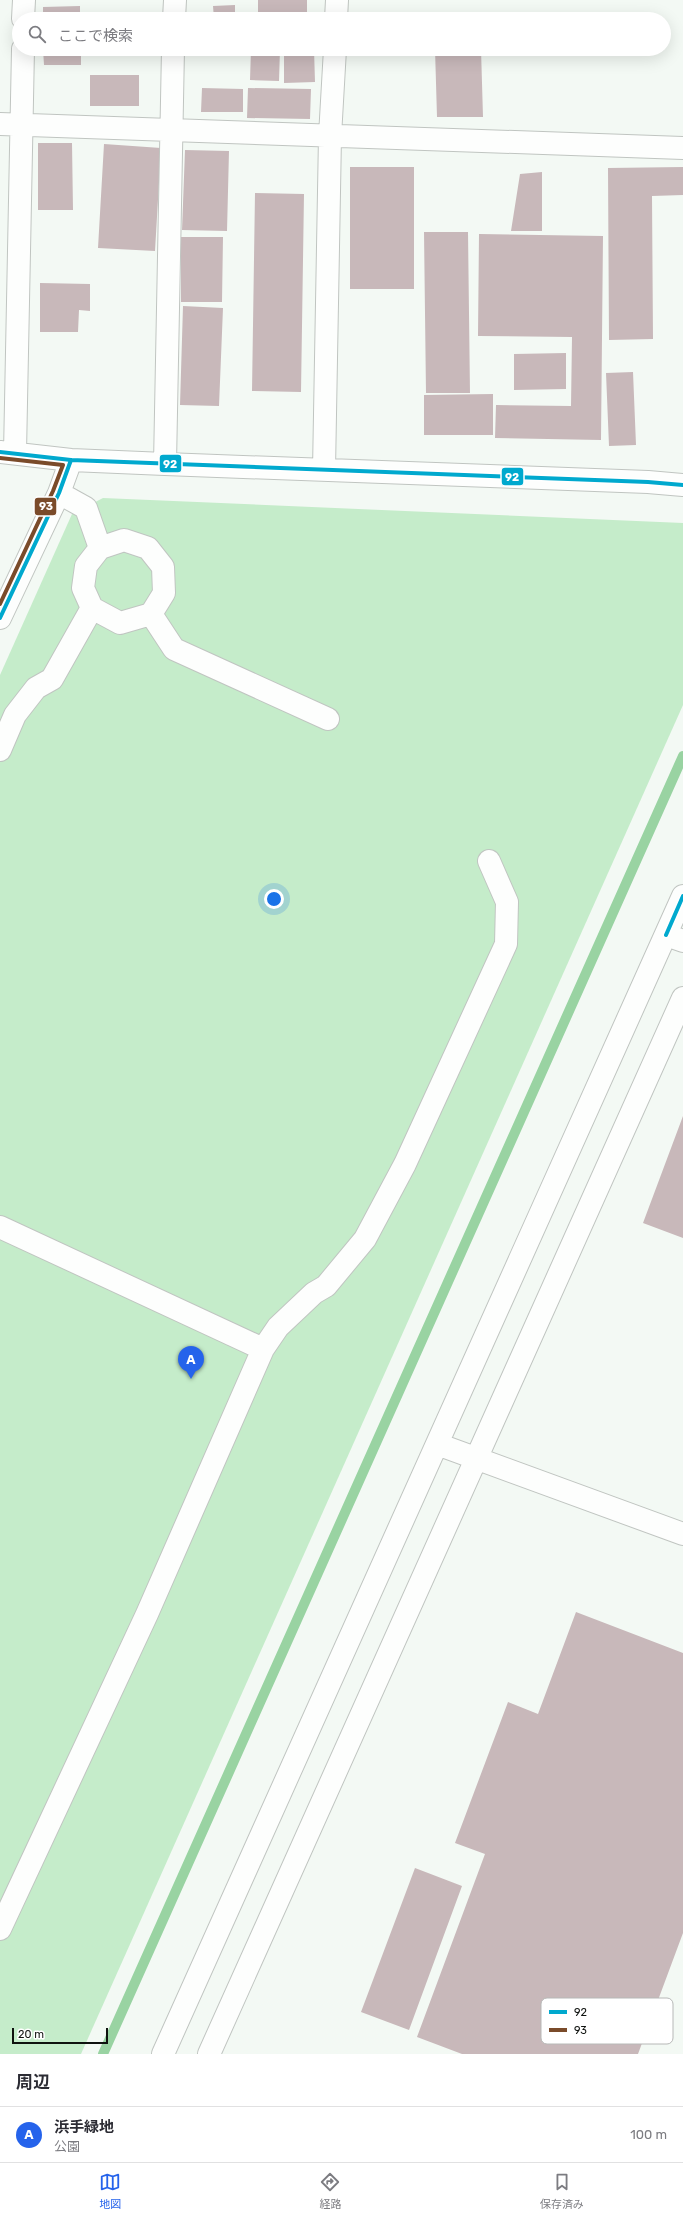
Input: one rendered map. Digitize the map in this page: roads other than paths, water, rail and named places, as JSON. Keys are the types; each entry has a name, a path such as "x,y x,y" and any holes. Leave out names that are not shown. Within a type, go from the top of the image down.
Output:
{"street":[{"path":"23,12 24,0"},
{"path":"174,0 174,12"},
{"path":"336,12 337,0"},
{"path":"22,56 11,125 7,453 71,460 648,482 683,485"},
{"path":"165,464 174,56"},
{"path":"324,470 330,136 335,56"},
{"path":"11,125 683,148"},
{"path":"0,618 59,493 71,460"},
{"path":"59,493 86,508 100,548"},
{"path":"124,540 148,548 163,567 164,593 151,614 120,623 92,608 83,588 86,566 100,548 124,540"},
{"path":"0,750 15,715 36,688 52,679 92,608"},
{"path":"151,614 174,648 328,719"},
{"path":"0,1930 147,1614 263,1349 278,1327 314,1293 326,1286 365,1239 405,1164 506,944 507,902 489,861"},
{"path":"163,2054 438,1444 674,938 683,896"},
{"path":"209,2054 329,1784 478,1458 683,998"},
{"path":"0,1227 263,1349"},
{"path":"438,1444 683,1534"}],"waterway":[{"path":"103,2054 683,756"}],"place":[{"name":"浜手緑地","path":"191,1379"}]}
